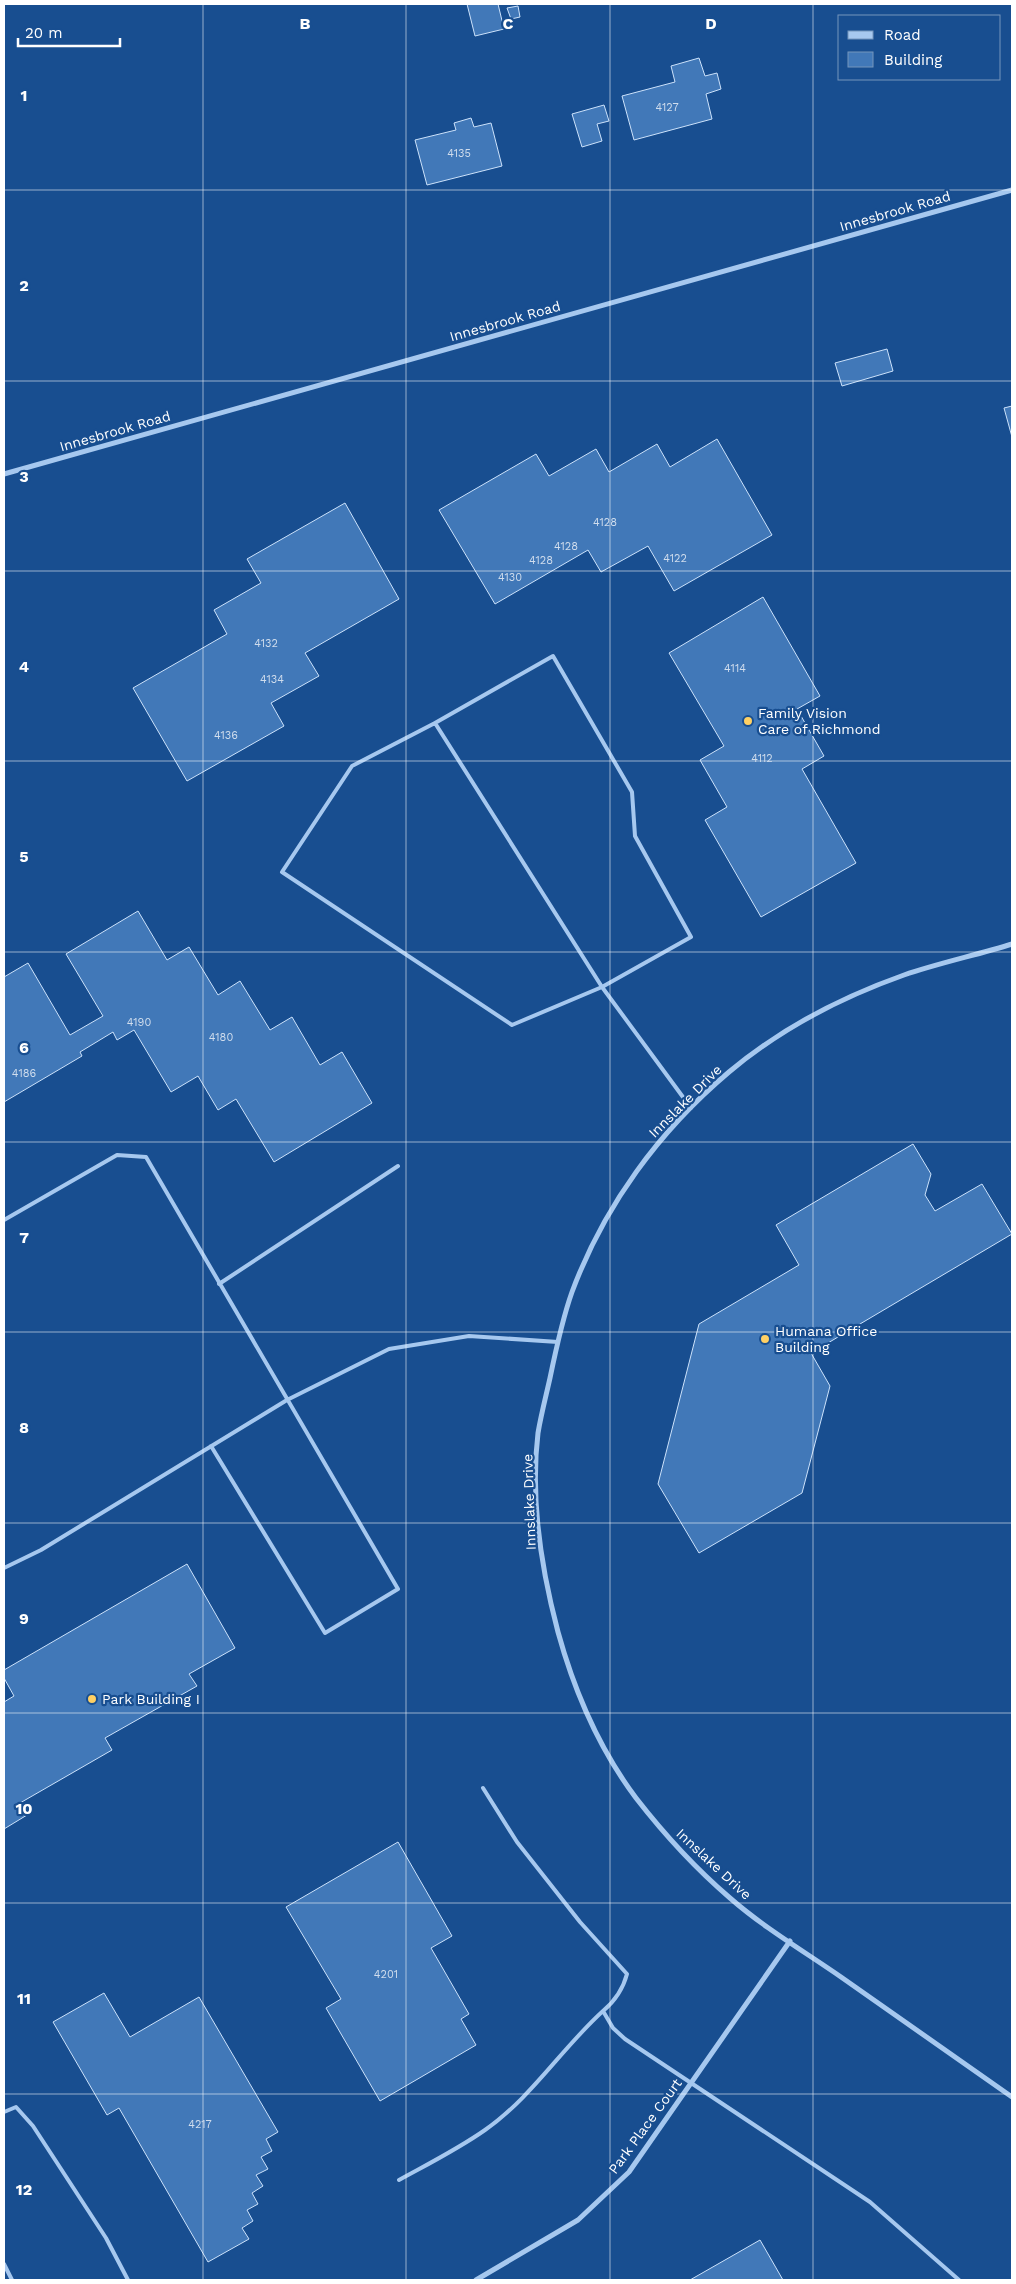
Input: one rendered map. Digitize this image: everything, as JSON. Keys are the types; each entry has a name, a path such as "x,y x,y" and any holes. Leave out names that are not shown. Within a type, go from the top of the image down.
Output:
{"street":[{"name":"Innesbrook Road","path":"4,474 1012,190"},
{"name":"Innslake Drive","path":"1012,944 904,975 842,1001 782,1034 730,1071 691,1108 641,1164 620,1195 590,1250 572,1294 558,1342 538,1432 536,1482 538,1527 546,1588 564,1656 593,1727 633,1794 662,1830 732,1900 1012,2097"},
{"name":"Park Place Court","path":"476,2280 578,2220 629,2172 790,1941"}],"lane":[{"path":"553,656 632,792 635,836 691,937 602,987 512,1025 282,872 352,766 435,723 553,656"},
{"path":"435,723 602,987 691,1108"},
{"path":"4,1220 117,1155 146,1158 398,1589 325,1634 211,1446"},
{"path":"219,1284 398,1166"},
{"path":"4,1568 41,1550 287,1400 389,1349 470,1336 558,1342"},
{"path":"399,2180 486,2130 532,2088 584,2028 613,2002 627,1974 580,1922 523,1849 483,1788"},
{"path":"603,2011 613,2028 625,2038 870,2202 959,2280"},
{"path":"4,2112 16,2107 33,2126 106,2238 128,2280"},
{"path":"4,2264 12,2280"}],"building":[{"path":"467,4 498,4 504,29 475,36"},
{"path":"518,6 520,17 511,19 507,8"},
{"path":"699,58 705,76 717,73 721,89 706,94 712,119 634,140 622,96 675,82 671,66"},
{"path":"604,105 609,121 597,124 602,141 582,147 572,114"},
{"path":"471,118 474,127 491,123 502,166 427,185 415,140 456,130 454,123"},
{"path":"887,349 893,371 842,386 835,363"},
{"path":"1012,406 1012,437 1004,408"},
{"path":"717,439 772,535 674,591 648,546 601,572 588,550 495,604 439,510 536,454 549,476 596,449 609,472 657,444 670,467"},
{"path":"345,503 399,599 305,653 319,676 271,703 284,726 187,781 133,688 227,634 214,610 261,583 247,559"},
{"path":"763,597 820,696 797,709 824,756 802,769 856,863 761,917 705,820 727,807 700,760 724,746 669,653"},
{"path":"138,911 167,960 189,947 218,995 240,981 270,1030 292,1017 320,1065 342,1052 372,1103 274,1162 236,1099 218,1110 198,1076 171,1092 134,1030 117,1040 113,1032 80,1052 82,1056 4,1102 4,977 28,963 70,1035 103,1016 66,954"},
{"name":"Humana Office Building","path":"913,1144 931,1174 925,1195 935,1211 982,1184 1012,1234 811,1353 830,1386 802,1493 699,1553 658,1484 699,1324 799,1265 776,1225"},
{"name":"Park Building I","path":"187,1564 235,1648 189,1674 197,1686 105,1738 112,1750 20,1803 27,1815 4,1829 4,1702 14,1696 4,1678 4,1670"},
{"path":"398,1842 452,1936 431,1948 469,2014 461,2019 476,2045 380,2101 326,2008 341,1999 286,1907"},
{"path":"104,1993 130,2037 199,1997 278,2132 266,2139 272,2151 261,2157 268,2169 256,2175 263,2186 252,2193 258,2204 247,2210 253,2221 242,2228 249,2239 208,2262 119,2108 107,2115 53,2022"},
{"path":"760,2240 783,2280 690,2280"}],"place":[{"name":"Family Vision Care of Richmond","path":"748,721"},
{"name":"Humana Office Building","path":"765,1339"},
{"name":"Park Building I","path":"92,1699"}]}
